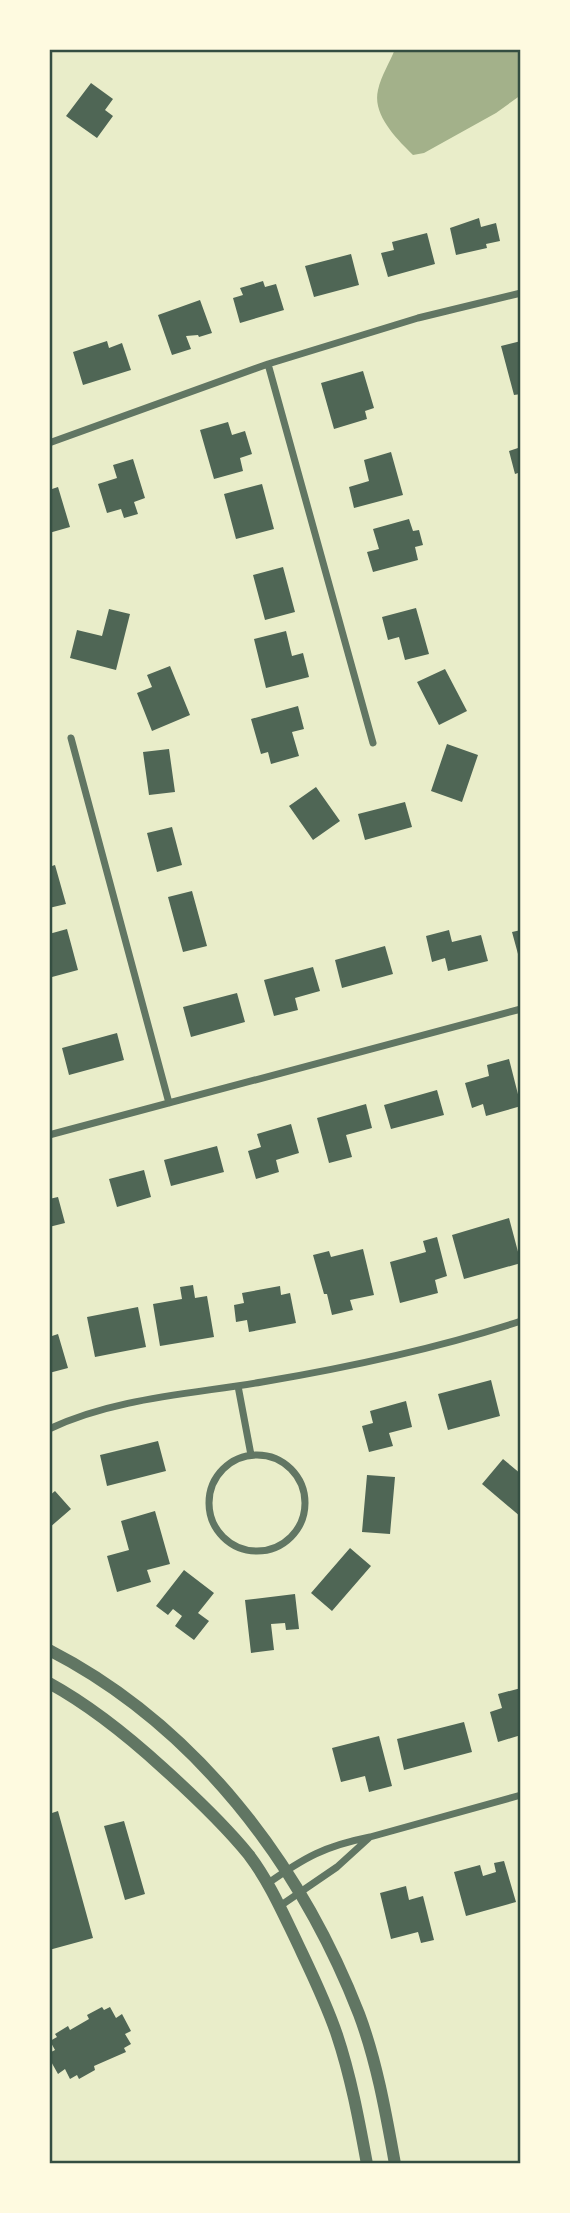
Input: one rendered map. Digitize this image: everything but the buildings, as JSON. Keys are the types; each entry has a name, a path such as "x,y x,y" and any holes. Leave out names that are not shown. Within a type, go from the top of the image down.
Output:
{"street":[{"path":"49,443 268,365 418,318 521,293"},
{"path":"268,365 373,743"},
{"path":"71,738 169,1103"},
{"path":"49,1135 521,1009"},
{"path":"49,1429 96,1411 409,1354 521,1321"},
{"path":"239,1386 251,1455"},
{"path":"251,1455 273,1457 282,1461 298,1476 305,1495 306,1506 300,1526 286,1542 266,1550 244,1549 225,1539 218,1531 209,1510 211,1488 216,1478 231,1462 251,1455"},
{"path":"49,1650 75,1663 120,1693 175,1738 229,1793 266,1838 300,1894 359,2016 382,2094 395,2164"},
{"path":"49,1683 115,1727 163,1768 225,1827 250,1856 280,1906 337,2035 358,2112 367,2164"},
{"path":"267,1884 307,1857 337,1844 521,1795"},
{"path":"280,1906 337,1867 370,1837"}],"shaded area":[{"path":"395,49 521,49 521,95 496,113 424,153 413,155 387,126 377,99 381,80"}]}
